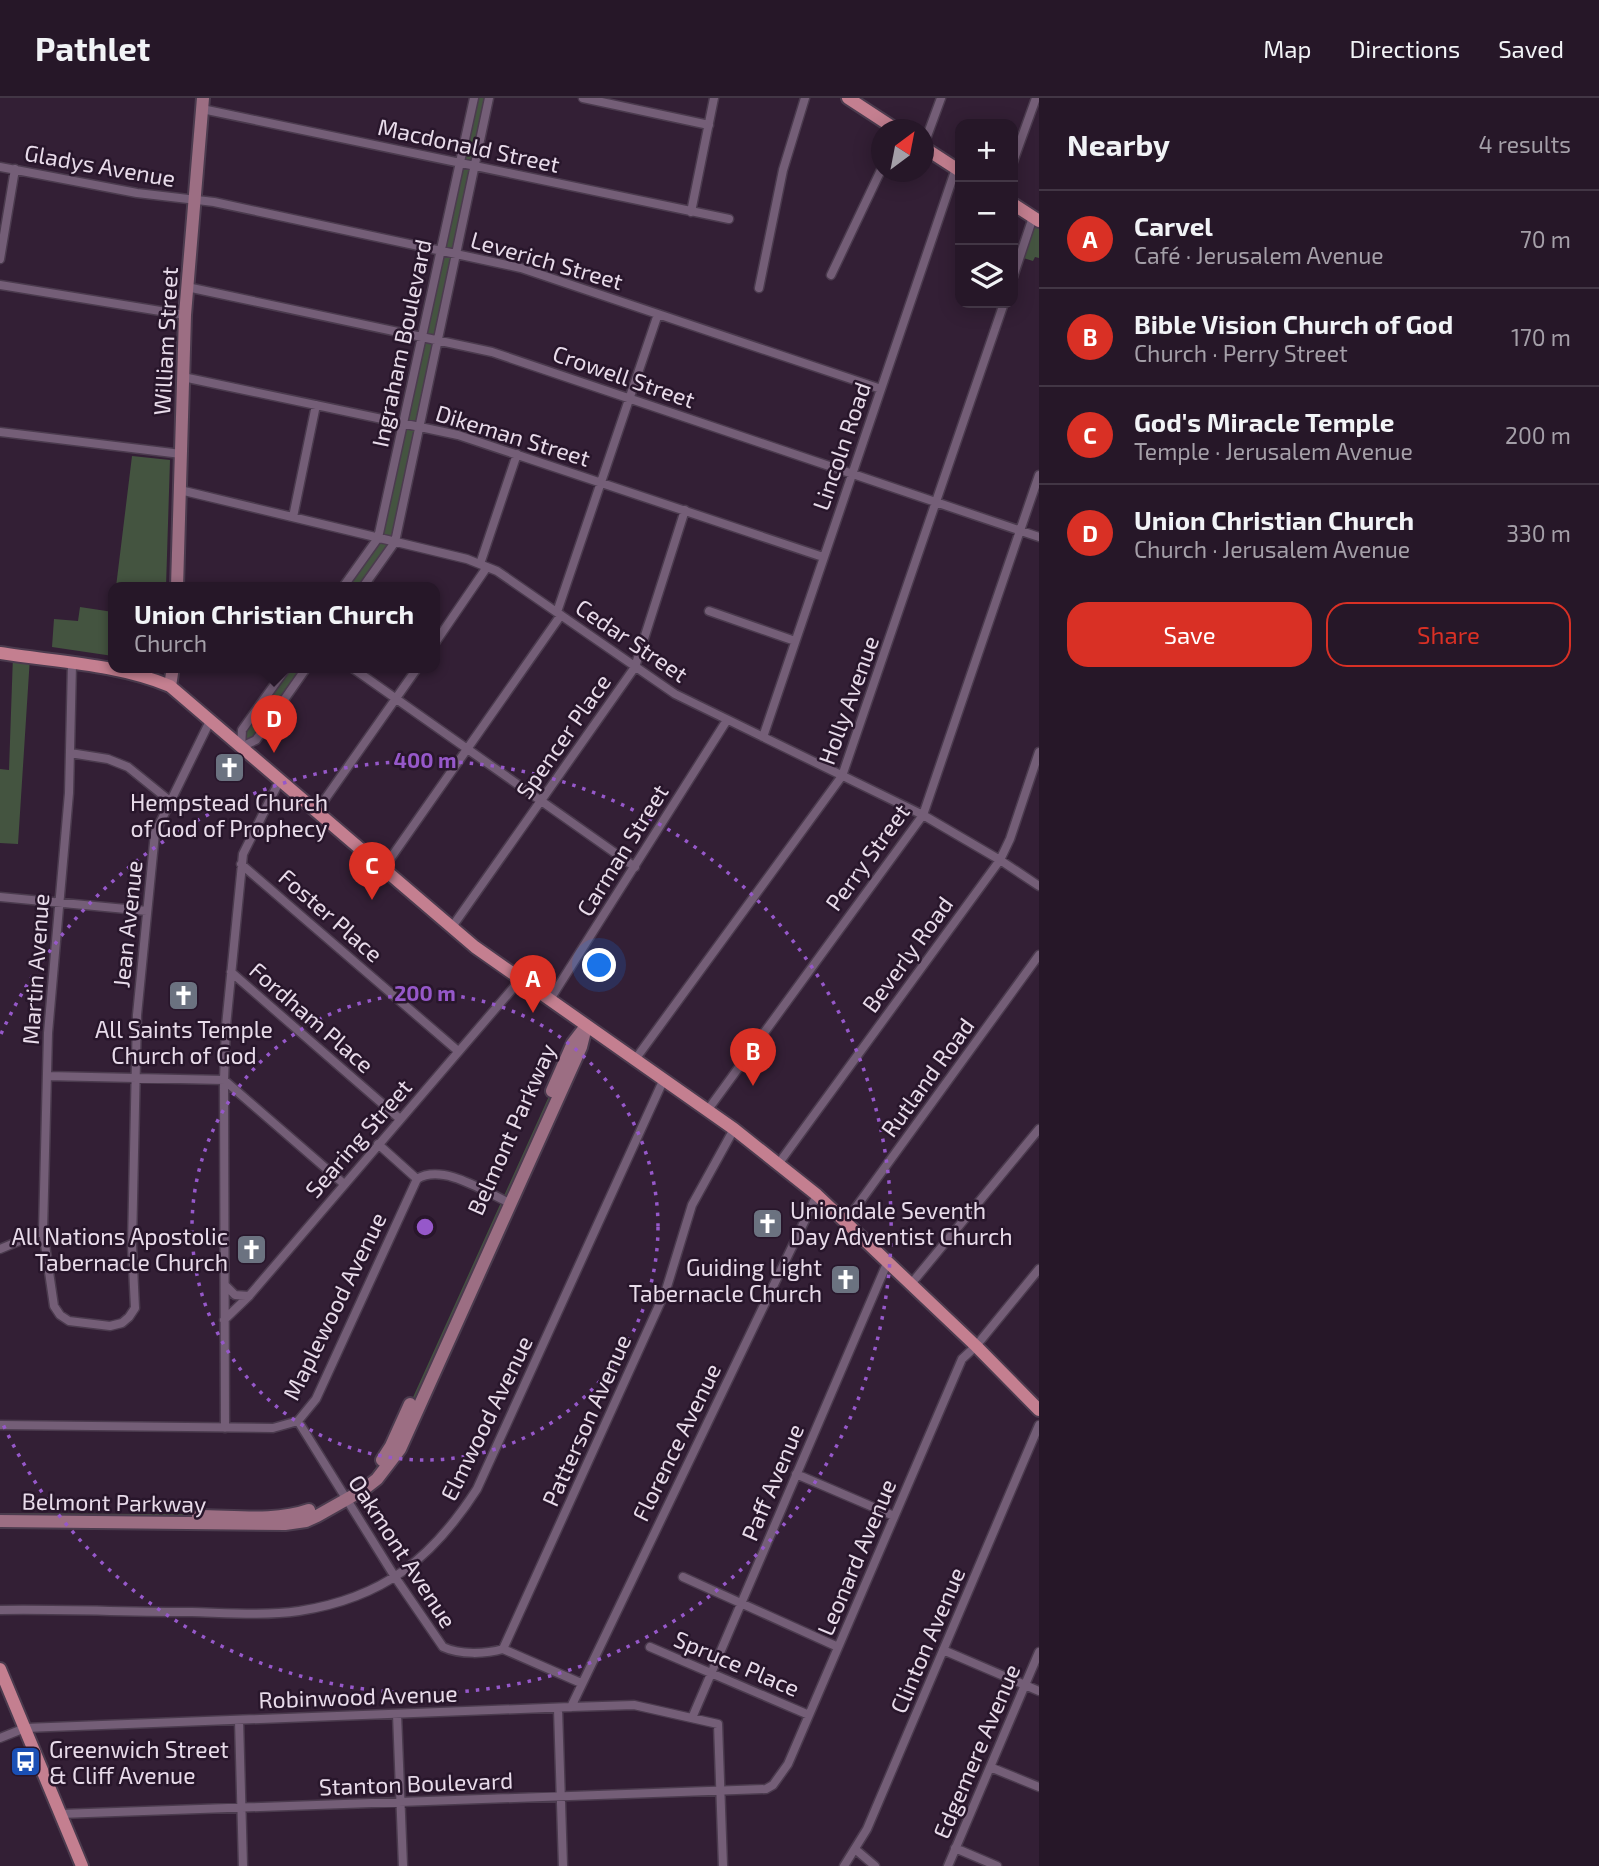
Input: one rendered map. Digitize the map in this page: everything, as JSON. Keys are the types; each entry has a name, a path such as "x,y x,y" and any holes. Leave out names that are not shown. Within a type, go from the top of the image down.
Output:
{"main road":[{"path":"848,98 880,119"},
{"path":"934,154 955,167"},
{"path":"1018,207 1036,219"},
{"path":"0,653 108,668"},
{"path":"134,673 170,686 452,927 520,980 779,1163 846,1221 1039,1410"},
{"path":"0,1669 82,1866"}],"street":[{"name":"Ingraham Boulevard","path":"347,582 378,538 474,98"},
{"name":"Ingraham Boulevard","path":"367,582 395,542 489,98"},
{"path":"583,98 709,125"},
{"path":"691,212 714,98"},
{"path":"759,288 783,170 805,98"},
{"path":"933,119 941,98"},
{"path":"1018,148 1036,98"},
{"name":"Macdonald Street","path":"202,103 459,163 729,219"},
{"name":"William Street","path":"177,582 185,315 202,103"},
{"name":"Gladys Avenue","path":"0,167 137,193 194,200"},
{"path":"0,258 15,169"},
{"name":"Lincoln Road","path":"763,737 955,178"},
{"path":"831,275 875,182"},
{"name":"Leverich Street","path":"194,200 214,202 521,268 881,389"},
{"path":"1018,264 1036,219"},
{"path":"0,285 185,315"},
{"name":"Crowell Street","path":"187,287 492,352 1039,537"},
{"name":"Holly Avenue","path":"634,1061 842,776 1002,308"},
{"path":"383,869 559,614 658,314"},
{"name":"Dikeman Street","path":"183,377 458,435 824,557"},
{"path":"293,517 316,405"},
{"path":"0,432 181,454"},
{"path":"440,635 483,565 517,454"},
{"name":"Perry Street","path":"707,1111 923,815 1039,475"},
{"name":"Cedar Street","path":"180,490 483,565 675,694 923,815 1039,886"},
{"name":"Spencer Place","path":"452,927 635,667 685,510"},
{"path":"709,611 795,641"},
{"name":"Martin Avenue","path":"43,1231 49,1009 69,793 72,664"},
{"path":"170,686 172,673"},
{"path":"283,673 242,730 241,747 256,740 303,673"},
{"path":"360,673 635,867"},
{"path":"316,811 414,673"},
{"name":"Carman Street","path":"550,1001 727,720"},
{"name":"Jean Avenue","path":"43,1231 52,1296 60,1315 76,1323 110,1326 122,1323 129,1317 136,1300 132,1245 137,1015 155,833 210,721"},
{"name":"Beverly Road","path":"779,1163 1000,860 1010,839 1039,752"},
{"path":"70,753 108,759 128,767 170,801"},
{"path":"225,1428 224,1080 231,972 241,864 245,849 280,780"},
{"name":"Foster Place","path":"241,864 458,1051"},
{"path":"0,897 147,911"},
{"name":"Rutland Road","path":"846,1221 1039,955"},
{"name":"Fordham Place","path":"231,972 400,1119"},
{"name":"Searing Street","path":"225,1320 249,1296 520,980"},
{"name":"Belmont Parkway","path":"0,1521 64,1518 260,1521 303,1513 346,1498 372,1473 387,1453 412,1409 547,1112 573,1044 586,1027"},
{"path":"47,1076 224,1080 344,1184"},
{"name":"Elmwood Avenue","path":"0,1610 297,1612 347,1600 395,1577 436,1544 457,1521 477,1489 663,1081"},
{"name":"Patterson Avenue","path":"503,1648 666,1290 692,1205 734,1129"},
{"path":"911,1284 1039,1129"},
{"path":"378,1144 418,1179 431,1173 446,1174 506,1201"},
{"name":"Maplewood Avenue","path":"0,1425 273,1428 298,1421 316,1399 418,1179"},
{"name":"Florence Avenue","path":"571,1707 817,1195"},
{"path":"0,1249 43,1231"},
{"name":"Paff Avenue","path":"692,1718 888,1261"},
{"name":"Leonard Avenue","path":"773,1785 788,1764 962,1359 976,1346 1039,1269"},
{"path":"224,1285 235,1295 249,1296"},
{"name":"Oakmont Avenue","path":"298,1421 395,1577 443,1647 451,1651 492,1652 503,1648"},
{"name":"Clinton Avenue","path":"844,1866 867,1829 1039,1425"},
{"path":"796,1474 894,1516"},
{"name":"Belmont Parkway","path":"0,1513 64,1518"},
{"path":"683,1577 838,1647"},
{"name":"Spruce Place","path":"650,1647 809,1715"},
{"path":"503,1648 581,1684"},
{"path":"943,1650 1039,1691"},
{"name":"Edgemere Avenue","path":"948,1866 1039,1652"},
{"name":"Robinwood Avenue","path":"0,1738 25,1728 634,1705 718,1724 720,1791"},
{"path":"558,1709 563,1866"},
{"path":"397,1714 403,1866"},
{"path":"239,1720 243,1866"},
{"path":"990,1767 1039,1787"},
{"name":"Stanton Boulevard","path":"60,1814 761,1790 773,1785"},
{"path":"720,1791 723,1866"},
{"path":"955,1848 996,1866"},
{"path":"855,1849 875,1866"}],"green space":[{"path":"474,98 489,98 395,542 367,582 347,582 378,538"},
{"path":"1033,217 1039,221 1039,258 1035,257 1033,261 1020,257"},
{"path":"132,456 170,460 166,582 117,582"},
{"path":"80,607 108,611 108,655 52,647 54,619 78,621"},
{"path":"13,655 30,657 18,844 0,843 0,769 9,770"},
{"path":"283,673 303,673 256,740 241,747 242,730"},
{"path":"586,1027 581,1047 400,1449 377,1479 363,1490 317,1516 306,1521 285,1524 0,1521 0,1513 284,1515 326,1507 342,1501 354,1492 391,1446 573,1043"}],"place":[{"name":"Union Christian Church","path":"274,753"},
{"name":"Hempstead Church of God of Prophecy","path":"229,768"},
{"name":"God's Miracle Temple","path":"372,900"},
{"name":"All Saints Temple Church of God","path":"184,995"},
{"name":"Carvel","path":"533,1013"},
{"name":"Bible Vision Church of God","path":"753,1086"},
{"name":"Uniondale Seventh Day Adventist Church","path":"767,1223"},
{"name":"All Nations Apostolic Tabernacle Church","path":"251,1249"},
{"name":"Guiding Light Tabernacle Church","path":"845,1280"},
{"name":"Greenwich Street & Cliff Avenue","path":"26,1762"}]}
